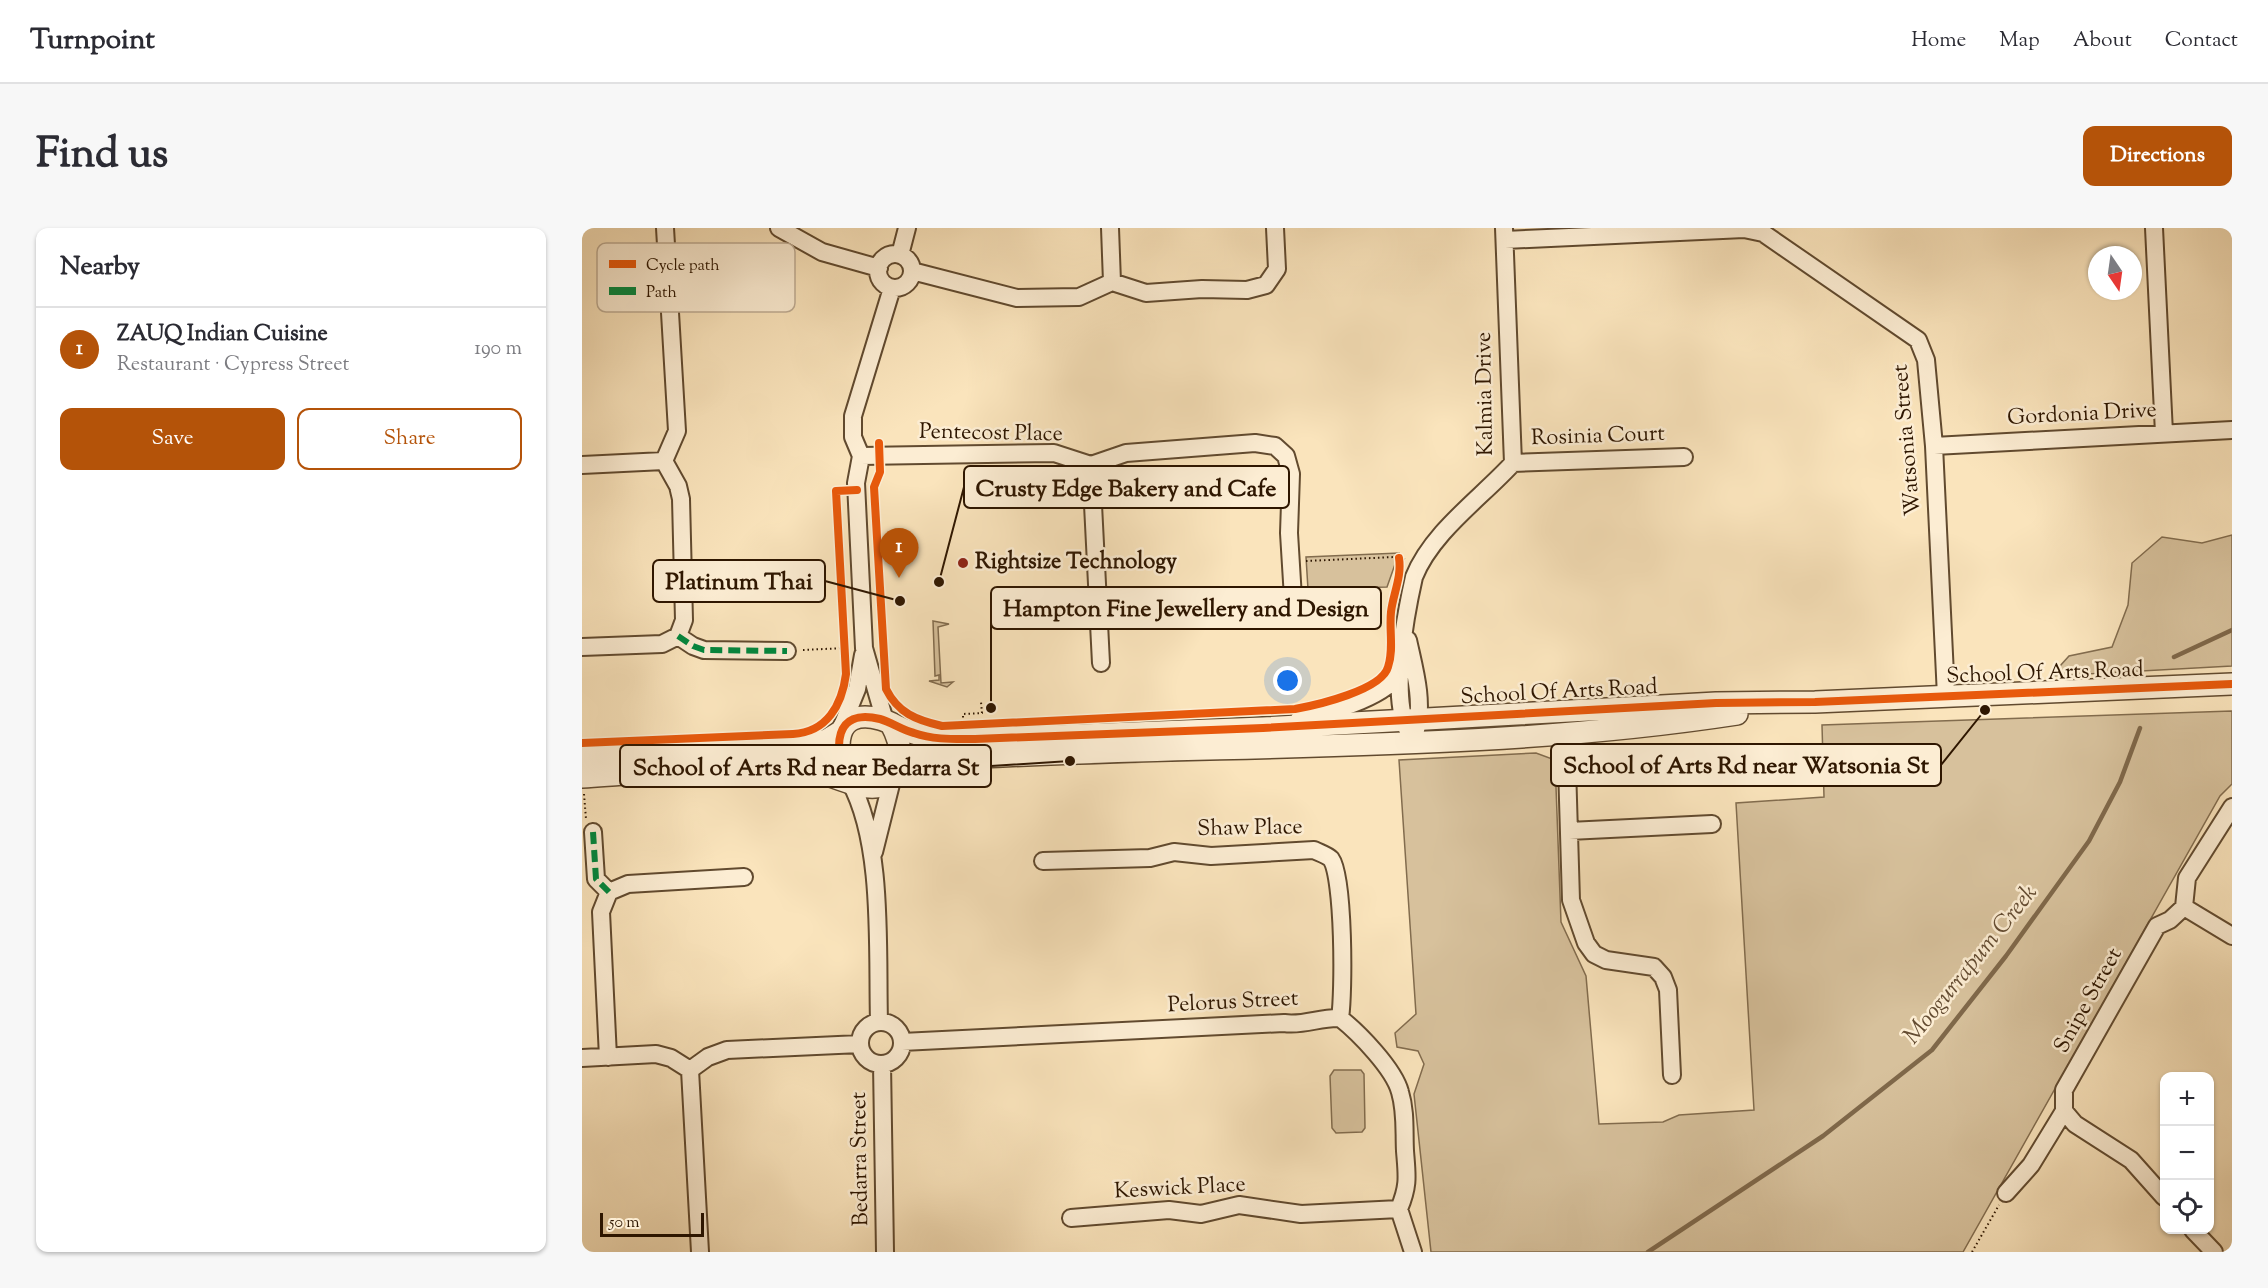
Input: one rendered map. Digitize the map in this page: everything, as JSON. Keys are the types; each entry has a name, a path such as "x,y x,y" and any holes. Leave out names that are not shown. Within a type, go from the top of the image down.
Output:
{"street":[{"path":"665,228 666,243"},
{"path":"780,228 822,252 879,268"},
{"path":"900,255 907,228"},
{"path":"1110,228 1112,282"},
{"path":"912,271 1017,298 1079,297 1112,282 1146,293 1202,289 1247,290 1266,285 1276,269 1275,228"},
{"path":"2154,228 2164,433"},
{"name":"Watsonia Street","path":"1504,234 1744,229 1763,233 1918,340 1926,360 1934,446 1946,696"},
{"name":"Kalmia Drive","path":"1413,742 1411,719 1399,675 1408,603 1419,563 1449,528 1513,462 1504,234"},
{"path":"900,255 908,260 912,271 907,283 892,288 883,283 879,268 886,257 900,255"},
{"path":"879,1022 873,855 862,804 848,780 837,752 841,729 856,689 864,648 856,483 861,456 853,437 853,416 892,288"},
{"path":"663,460 677,431 670,312"},
{"name":"Gordonia Drive","path":"1934,446 2232,430"},
{"name":"Pentecost Place","path":"861,456 1054,453 1091,465 1126,453 1255,443 1275,446 1286,456 1291,474 1293,598 1286,611 1272,617 1222,620"},
{"name":"Rosinia Court","path":"1513,462 1684,457"},
{"path":"582,465 663,460"},
{"path":"582,647 662,644 678,636 684,620 681,499 678,486 663,460"},
{"path":"1091,465 1101,663"},
{"name":"Kalmia Drive","path":"1406,630 1416,675 1411,719"},
{"path":"678,636 704,650 787,651"},
{"path":"864,648 888,722 900,745 895,777 873,855"},
{"path":"1263,728 1340,709 1386,688 1399,675"},
{"name":"School Of Arts Road","path":"888,722 936,738 975,739 1263,728 1716,703 1815,702 2232,684"},
{"name":"School Of Arts Road","path":"895,777 916,762 967,758 1413,742 1566,733 1719,717 1815,702"},
{"path":"582,770 803,747 821,742 861,718 888,722"},
{"path":"1566,733 1571,900 1586,943 1594,954 1606,960 1654,967 1663,977 1668,990 1672,1076"},
{"path":"582,770 805,768 869,788 895,777"},
{"path":"2232,807 2187,878 2184,907 2232,936"},
{"path":"1569,831 1712,824"},
{"path":"593,832 596,879 609,892"},
{"name":"Shaw Place","path":"1043,861 1150,858 1174,852 1211,856 1314,850 1330,857 1336,870 1340,917 1343,1001 1340,1018"},
{"path":"608,1057 602,912 609,892 628,884 744,877"},
{"name":"Snipe Street","path":"2064,1110 2064,1090 2157,926 2170,920 2184,907"},
{"name":"Pelorus Street","path":"902,1042 1284,1023 1299,1025 1325,1017 1340,1018"},
{"path":"1340,1018 1387,1066 1400,1090 1406,1123 1405,1152 1408,1171 1407,1191 1399,1209 1413,1252"},
{"path":"879,1022 892,1025 902,1042 894,1060 882,1064 864,1057 860,1044 863,1032 879,1022"},
{"path":"690,1070 708,1057 727,1050 860,1044"},
{"path":"582,1058 656,1054 671,1058 690,1070"},
{"name":"Bedarra Street","path":"882,1064 885,1252"},
{"path":"690,1070 700,1252"},
{"path":"2006,1193 2031,1165 2064,1110 2075,1124 2131,1160 2160,1193"},
{"name":"Keswick Place","path":"1071,1218 1169,1210 1201,1214 1239,1205 1301,1214 1399,1209"},
{"path":"2197,1234 2214,1252"}],"path":[{"path":"1291,562 1400,561 1419,563"},
{"path":"787,651 845,652 844,637"},
{"path":"964,725 963,714 982,713 981,702"},
{"path":"953,726 975,724"},
{"path":"582,770 586,829 593,832"},
{"path":"1972,1252 2006,1193"}],"shaded area":[{"path":"2232,535 2232,666 2051,676 2069,656 2112,647 2128,605 2132,563 2162,537 2202,543"},
{"path":"1399,553 1387,587 1308,589 1306,557"},
{"path":"933,621 949,624 938,627 941,683 953,682 947,687 929,681 939,680 939,675 935,676"},
{"path":"2232,711 2232,784 2220,796 1963,1252 1431,1252 1414,1094 1424,1064 1418,1051 1397,1047 1395,1033 1416,1014 1399,760 1536,753 1555,760 1561,922 1586,976 1599,1124 1663,1122 1679,1115 1754,1110 1736,803 1824,797 1822,725"},
{"path":"1334,1070 1361,1070 1364,1074 1365,1128 1362,1132 1336,1133 1332,1128 1330,1076"}],"waterway":[{"name":"Moogurrapum Creek","path":"2174,657 2232,630"},
{"name":"Moogurrapum Creek","path":"1648,1252 1823,1136 1932,1050 2006,956 2089,841 2120,782 2140,728"}],"marked path":[{"path":"678,636 704,650 787,651"},
{"path":"593,832 596,879 609,892"}],"cycle path":[{"path":"879,443 880,472 874,487 886,689 902,710 924,721 942,726 1295,709 1348,695 1374,683 1388,667 1391,654 1391,612 1398,579 1399,558"},
{"path":"582,743 793,734 805,732 824,722 831,715 841,696 846,674 836,491 857,490"},
{"path":"846,779 840,755 841,733 845,725 853,719 865,717 880,719 910,732 929,737 975,739 1263,728 1716,703 1815,702 2232,684"}],"place":[{"name":"Rightsize Technology","path":"963,563"},
{"name":"ZAUQ Indian Cuisine","path":"899,578"},
{"name":"Crusty Edge Bakery and Cafe","path":"939,582"},
{"name":"Platinum Thai","path":"900,601"},
{"name":"Hampton Fine Jewellery and Design","path":"991,708"},
{"name":"School of Arts Rd near Watsonia St","path":"1985,710"},
{"name":"School of Arts Rd near Bedarra St","path":"1070,761"}]}
